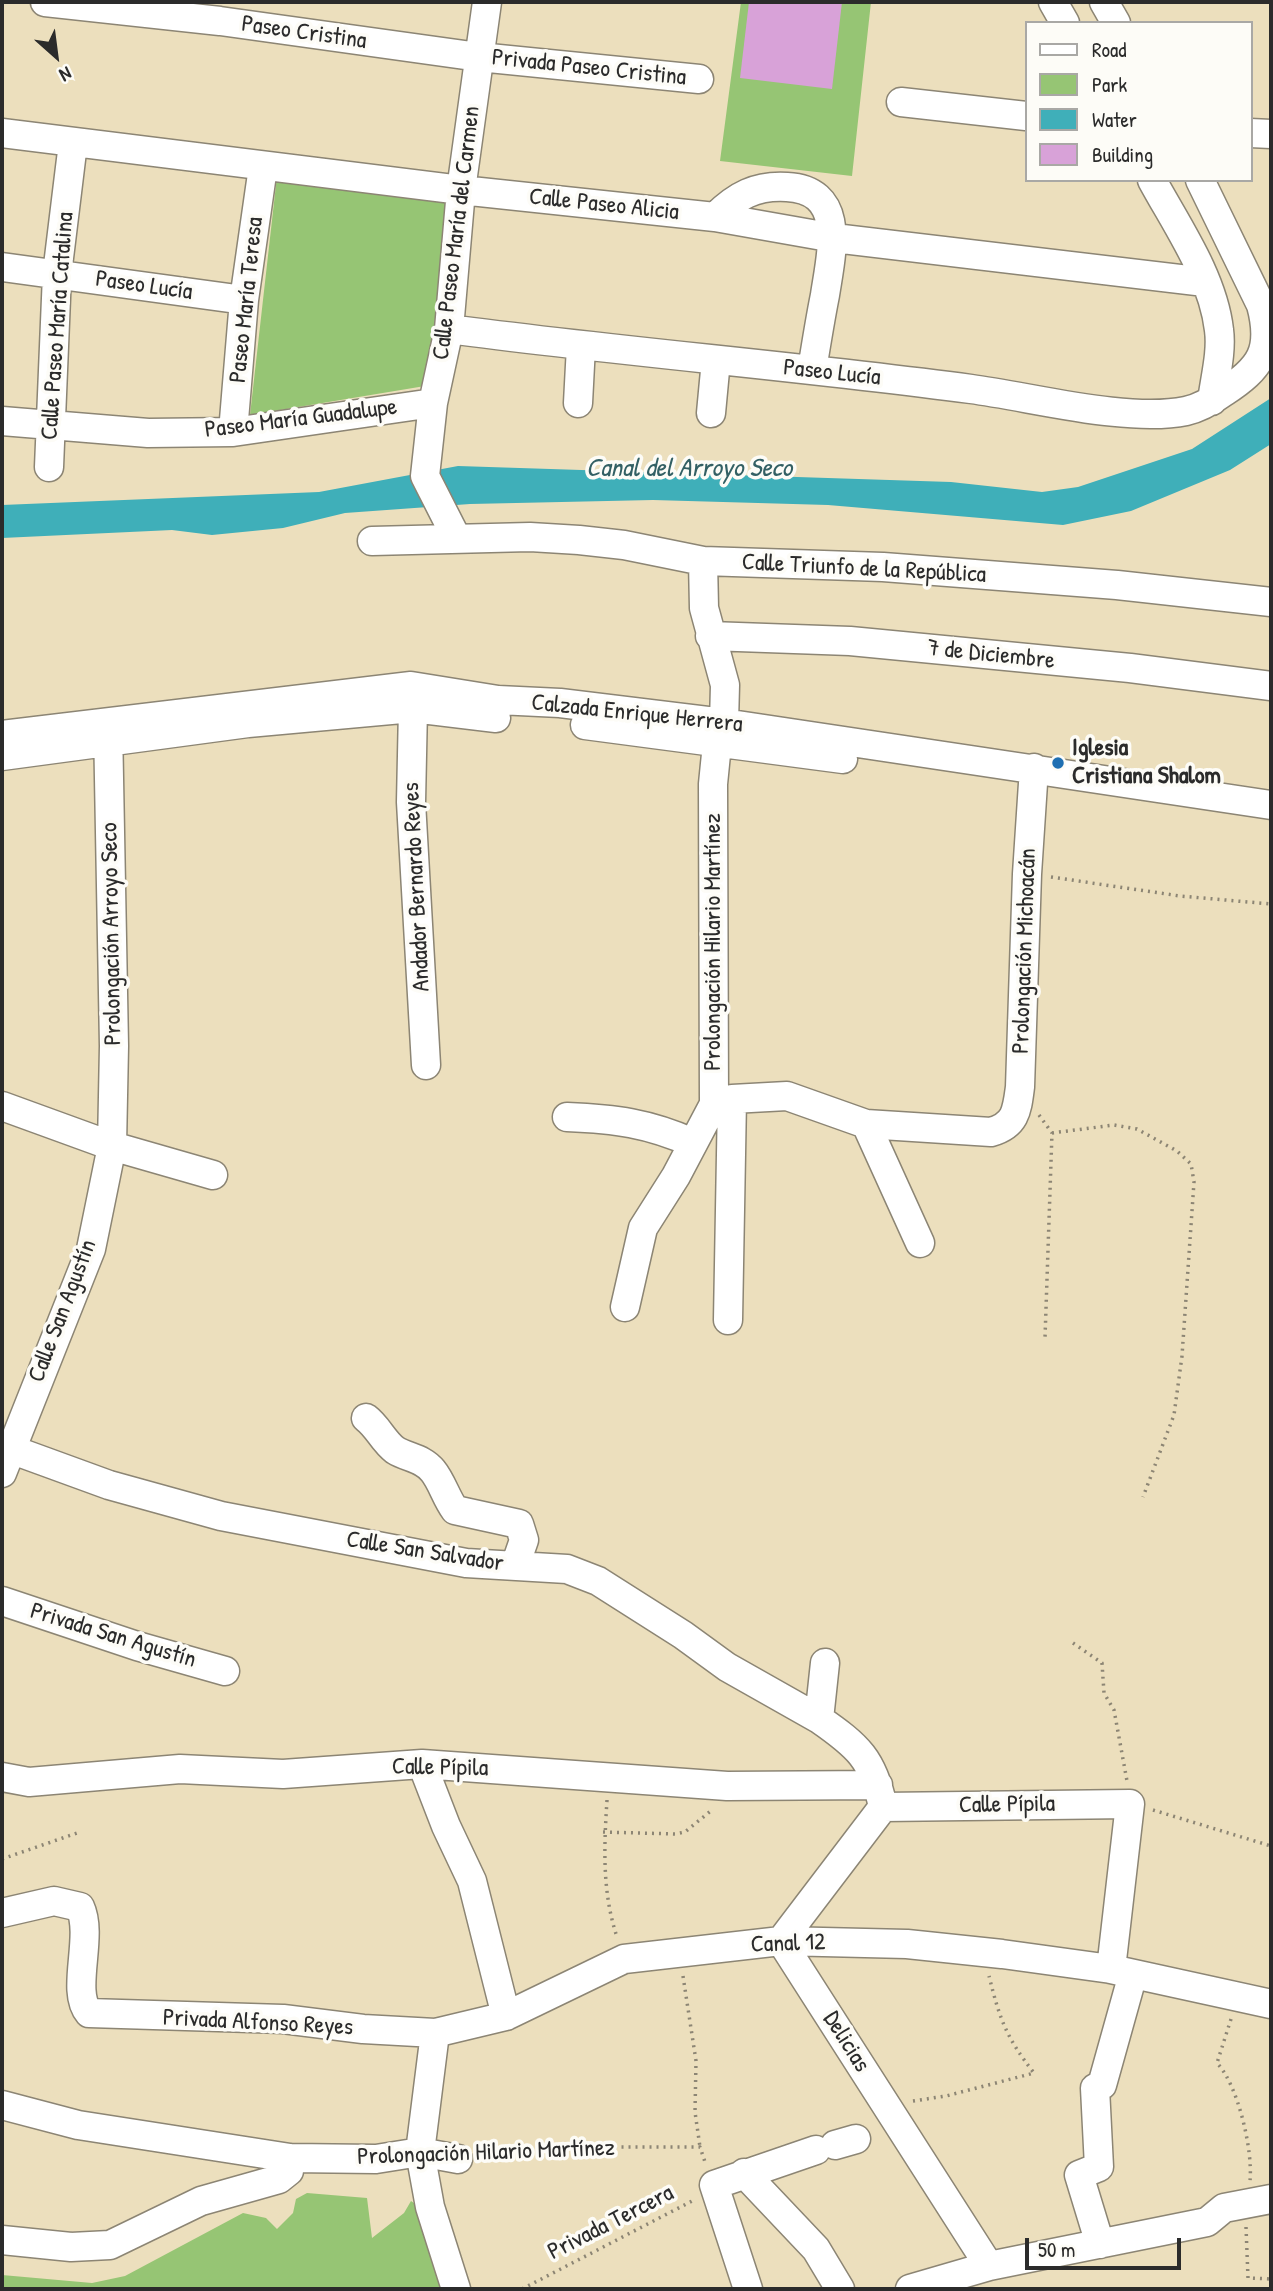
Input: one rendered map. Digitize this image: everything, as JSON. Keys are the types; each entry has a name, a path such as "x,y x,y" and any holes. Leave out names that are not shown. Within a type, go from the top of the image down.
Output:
{"street":[{"name":"Paseo Cristina","path":"45,2 220,21 479,57"},
{"name":"Calle Paseo María del Carmen","path":"451,529 425,477 433,403 449,329 461,190 486,2"},
{"path":"1053,2 1064,21"},
{"path":"1104,2 1115,21"},
{"name":"Privada Paseo Cristina","path":"479,57 699,79"},
{"path":"901,102 1024,117"},
{"name":"Calle Paseo Alicia","path":"2,133 263,167 715,217 834,237 1205,282"},
{"path":"1252,133 1271,134"},
{"name":"Calle Paseo María Catalina","path":"49,467 57,274 74,143"},
{"name":"Paseo María Teresa","path":"233,432 244,300 263,167"},
{"path":"1153,182 1205,282 1220,333 1212,401"},
{"name":"Paseo Lucía","path":"449,329 972,389 1137,414 1190,411 1212,401 1254,372 1265,351 1266,305 1201,182"},
{"path":"715,217 735,197 752,191 785,187 803,189 818,197 827,210 834,237 812,370"},
{"name":"Paseo Lucía","path":"2,267 244,300"},
{"path":"578,402 581,346"},
{"path":"711,414 716,360"},
{"name":"Paseo María Guadalupe","path":"2,421 148,433 233,432 433,403"},
{"name":"Calle Triunfo de la República","path":"372,541 451,529 624,545 704,561 883,567 1117,585 1271,603"},
{"name":"Prolongación Hilario Martínez","path":"625,1307 643,1228 693,1143 723,1102 713,784 725,685 704,608 704,561"},
{"name":"7 de Diciembre","path":"710,636 850,641 1130,668 1271,686"},
{"name":"Calzada Enrique Herrera","path":"2,756 109,732 411,686 498,699 560,703 721,733 1033,776 1271,805"},
{"name":"Calzada Enrique Herrera","path":"2,735 109,732 248,723 413,708 492,718 555,720 721,733"},
{"name":"Andador Bernardo Reyes","path":"413,708 411,802 426,1065"},
{"name":"Prolongación Arroyo Seco","path":"109,732 113,1146"},
{"name":"Calzada Enrique Herrera","path":"1033,776 1271,820"},
{"name":"Prolongación Michoacán","path":"866,1124 991,1132 1003,1129 1014,1119 1020,1087 1033,776"},
{"path":"728,1320 723,1102 787,1096 866,1124 920,1243"},
{"path":"2,1106 113,1146 213,1175"},
{"path":"567,1117 625,1120 662,1129 693,1143"},
{"name":"Calle San Agustín","path":"4,1456 91,1249 113,1146"},
{"path":"374,1427 398,1452 423,1462 435,1472 455,1510 519,1524 524,1540 514,1566"},
{"name":"Calle San Salvador","path":"4,1456 221,1516 466,1563 567,1569 598,1581 684,1634 727,1667 819,1719 865,1755 880,1796"},
{"name":"Privada San Agustín","path":"2,1601 137,1646 225,1671"},
{"path":"819,1719 825,1663"},
{"path":"422,1764 472,1881 483,1914 506,2016"},
{"name":"Calle Pípila","path":"2,1777 29,1783 180,1769 283,1774 422,1764 880,1796 1130,1804"},
{"path":"781,1941 880,1796"},
{"path":"1100,2244 1079,2175 1099,2167 1095,2088 1102,2085 1122,1972 1130,1804"},
{"name":"Privada Alfonso Reyes","path":"2,1913 54,1900 80,1907 85,1917 85,2008 96,2015 245,2017 435,2033"},
{"name":"Canal 12","path":"435,2033 506,2016 624,1959 781,1941 907,1944 993,1953 1122,1972 1271,2004"},
{"name":"Delicias","path":"781,1941 886,2105 867,2140 989,2266"},
{"path":"435,2033 420,2152 430,2207 456,2289"},
{"name":"Prolongación Hilario Martínez","path":"2,2105 78,2125 290,2158 376,2159 420,2152 458,2159"},
{"path":"748,2289 714,2185 744,2173 867,2140"},
{"path":"2,2240 71,2247 110,2245 201,2201 279,2179 289,2171 290,2158"},
{"path":"744,2173 816,2249 840,2289"},
{"path":"910,2289 989,2266 1207,2222 1224,2208 1259,2200"}],"path":[{"path":"1027,874 1180,896 1271,904"},
{"path":"1045,1338 1052,1133 1114,1125 1137,1129 1163,1141 1191,1164 1194,1195 1182,1356 1174,1415 1143,1497"},
{"path":"1073,1643 1102,1663 1104,1693 1114,1710 1130,1804 1271,1846"},
{"path":"609,1775 603,1832 607,1909 624,1959"},
{"path":"603,1832 685,1832 713,1810 727,1786"},
{"path":"2,1860 80,1832"},
{"path":"680,1953 696,2061 695,2112 700,2147 714,2185"},
{"path":"886,2105 946,2096 1034,2073 1012,2045 1000,2022 989,1976 993,1953"},
{"path":"1238,1997 1217,2063 1227,2073 1241,2118 1259,2200 1248,2278 1271,2278"},
{"name":"Prolongación Hilario Martínez","path":"458,2159 585,2147 700,2147"},
{"name":"Privada Tercera","path":"522,2289 700,2197 714,2185"}],"green space":[{"path":"741,2 871,2 852,176 720,161"},
{"path":"277,176 450,204 431,385 250,415"},
{"path":"307,2193 367,2198 372,2238 404,2213 411,2201 421,2208 444,2289 2,2289 2,2275 92,2283 125,2276 243,2213 266,2218 277,2229 293,2213 296,2199"}],"water":[{"path":"1271,398 1271,444 1230,470 1131,511 1063,525 828,505 653,500 470,504 345,513 283,528 212,535 172,530 2,538 2,505 319,492 458,466 951,482 1042,492 1078,487 1192,449"}],"building":[{"path":"749,2 842,2 832,89 740,78"}],"place":[{"name":"Iglesia Cristiana Shalom","path":"1058,763"}],"water label":[{"name":"Canal del Arroyo Seco","path":"689,469"}]}
